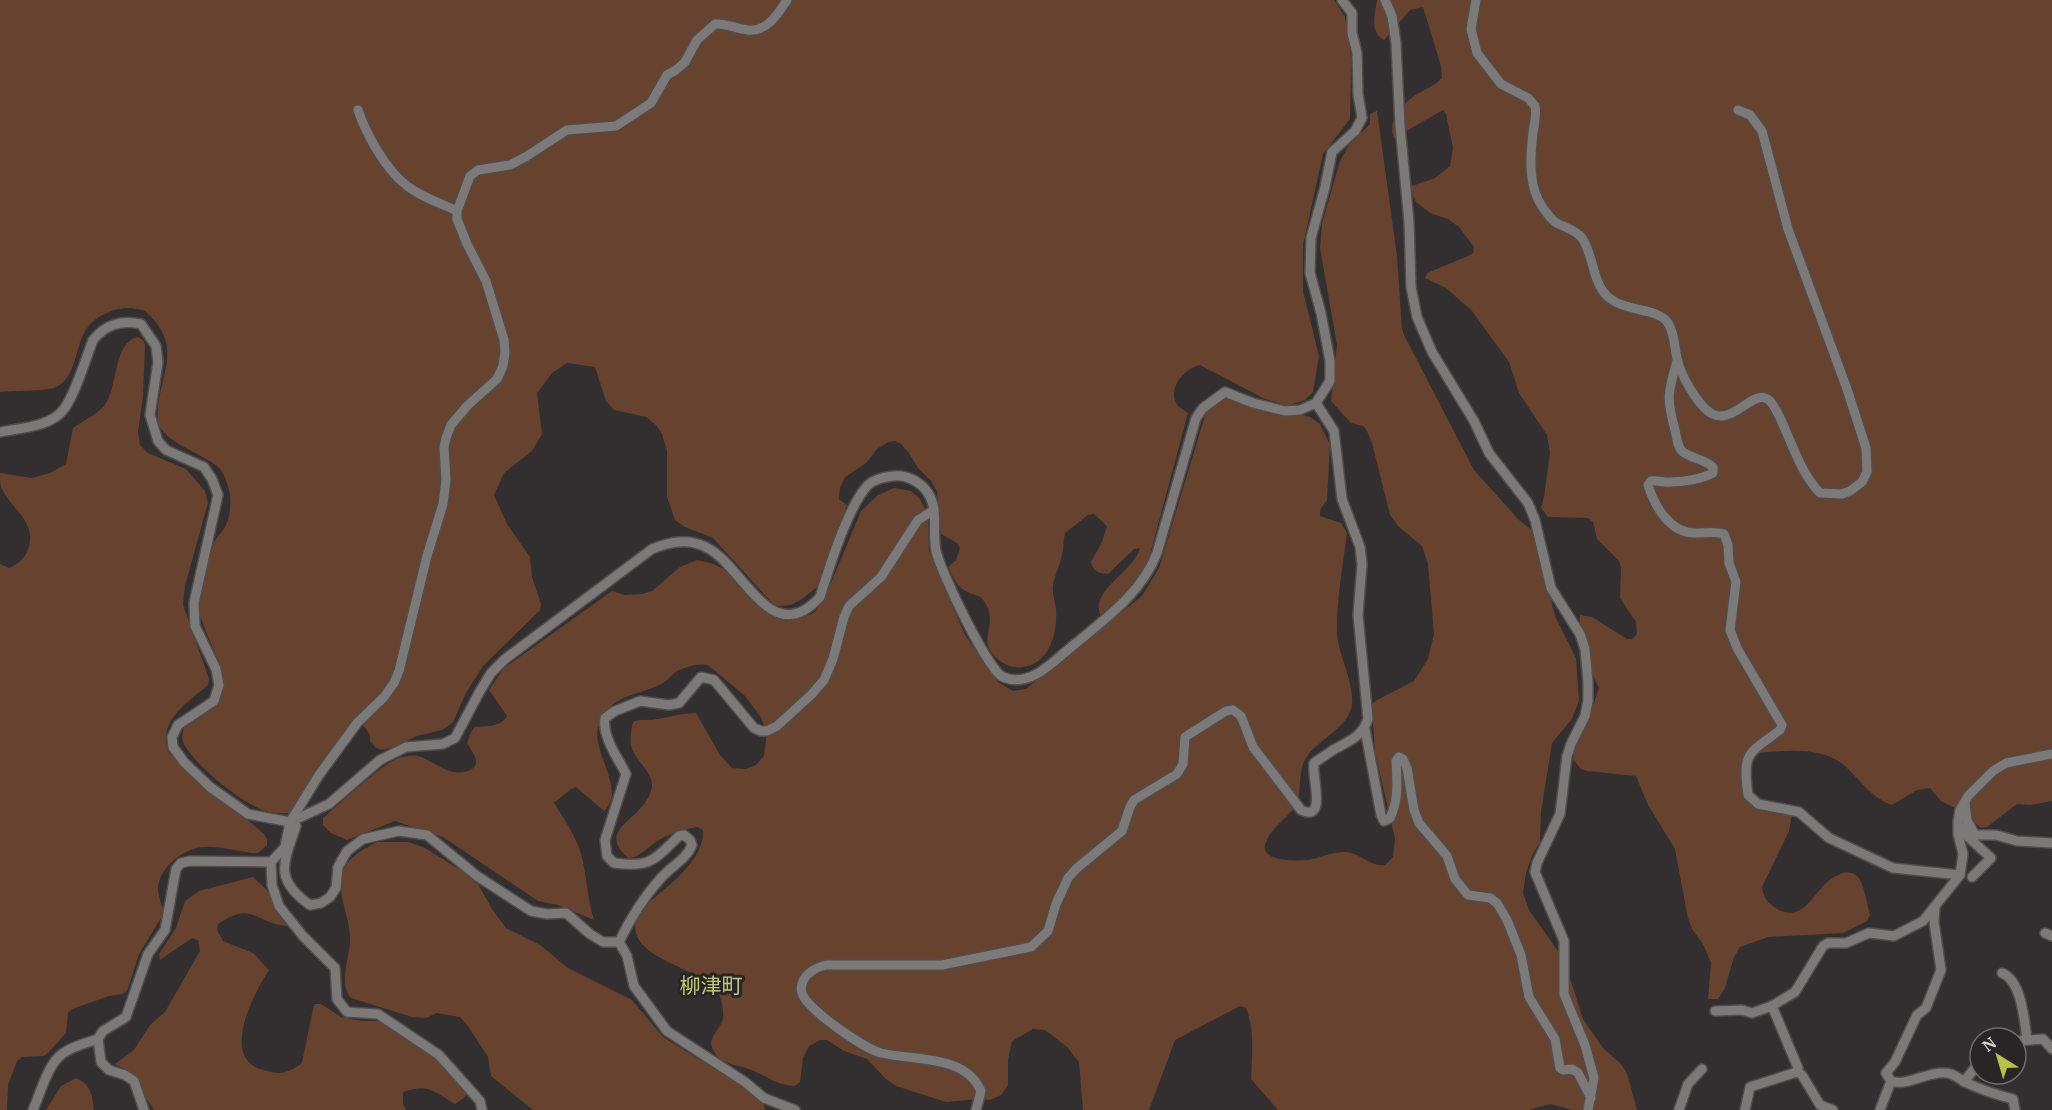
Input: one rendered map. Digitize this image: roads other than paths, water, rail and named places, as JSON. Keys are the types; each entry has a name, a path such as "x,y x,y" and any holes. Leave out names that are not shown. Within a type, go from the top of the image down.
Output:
{"street":[{"path":"482,1110 480,1101 439,1055 378,1014 347,1012 337,999 335,968 303,936 279,906 272,885 271,862 285,846 290,822 340,745 394,683 443,504 446,480 444,447 446,438 451,425 467,406 490,386 503,366 506,352 502,332 486,281 457,219 457,211 470,176 478,170 510,165 567,130 616,126 651,103 667,75 685,62 697,40 715,24 726,23 747,30 758,29 766,26 788,0"},
{"path":"290,822 329,804 380,760 406,747 443,744 454,738 491,673 505,659 652,549 673,541 705,546 720,556 762,603 774,612 789,616 810,608 820,597 853,509 870,483 884,477 908,476 927,492 934,510 936,551 957,601 987,660 997,674 1005,678 1030,678 1049,666 1124,603 1150,571 1196,418 1203,408 1224,392 1284,411 1300,410 1316,402 1330,381 1330,362 1321,313 1310,273 1311,238 1332,152 1355,131 1362,118 1358,94 1357,53 1352,33 1352,13 1342,0"},
{"path":"1385,0 1392,16 1396,44 1400,137 1409,222 1410,286 1417,317 1432,352 1474,421 1489,453 1528,504 1535,520 1551,588 1580,634 1585,649 1588,682 1585,716 1569,750 1560,814 1535,872 1564,940 1564,994 1594,1078 1588,1110"},
{"path":"1476,0 1471,29 1477,53 1501,84 1528,98 1535,106 1531,167 1534,191 1549,217 1581,236 1600,288 1616,304 1660,315 1667,321 1672,332 1677,360 1691,390 1703,407 1714,415 1736,412 1756,398 1769,399 1781,418 1803,471 1820,493 1842,494 1862,482 1867,472 1866,448 1847,388 1788,229 1762,131 1750,115 1738,110"},
{"path":"358,110 365,131 400,180 408,187 457,211"},
{"path":"0,432 51,420 64,410 93,340 100,331 117,322 141,324 156,346 158,362 150,415 158,441 166,450 204,467 212,478 218,495 194,603 195,626 216,669 219,685 214,700 178,725 172,737 173,747 184,762 210,787 248,814 290,822 296,826 283,864 287,881 297,896 310,905 321,903 330,897 336,888 338,867 347,851 363,840 399,831 427,835 477,876 531,911 566,914 603,942 619,942"},
{"path":"1677,360 1668,390 1668,404 1677,441 1680,450 1707,462 1713,467 1713,473 1707,477 1669,483 1659,480 1651,481 1648,485 1662,515 1673,525 1685,532 1715,531 1724,534 1728,545 1729,563 1736,582 1730,630 1737,648 1782,724 1780,729 1748,754 1745,766 1748,795 1758,804 1799,812 1828,838 1893,868 1960,875"},
{"path":"1316,402 1334,431 1342,499 1360,547 1362,564 1358,615 1368,719 1365,729 1381,815 1384,821 1390,818 1394,809 1397,787 1396,761 1399,757 1403,759 1407,768 1414,810 1419,823 1447,856 1455,879 1462,889 1468,895 1490,898 1497,903 1507,920 1521,955 1529,997 1555,1039 1560,1068 1563,1070 1572,1068 1578,1073 1591,1098"},
{"path":"619,942 645,897 662,876 689,853 692,845 684,835 678,836 652,862 624,865 614,863 607,856 605,840 626,774 614,753 604,724 605,718 615,711 640,701 669,705 679,703 701,677 714,680 754,728 767,731 777,726 824,680 833,659 849,606 881,577 918,520 934,510"},
{"path":"976,1110 981,1091 970,1075 952,1066 917,1057 883,1054 860,1044 811,1008 802,995 801,987 805,976 816,968 826,965 942,965 1032,947 1048,931 1056,904 1073,873 1122,831 1134,800 1177,774 1183,764 1185,737 1226,711 1233,710 1241,716 1253,747 1301,810 1307,813 1316,807 1318,798 1312,770 1314,763 1332,750 1355,739 1365,729"},
{"path":"1715,1011 1742,1010 1752,1013 1796,992 1823,946 1828,943 1846,943 1869,933 1894,936 1923,921 1960,875 1964,854 1958,834 1958,822 1968,796 1993,771 2006,763 2052,754"},
{"path":"1965,802 1966,835 1991,858 1972,877"},
{"path":"1967,820 1975,835 1996,835 2017,841 2052,843"},
{"path":"33,1110 53,1062 62,1053 98,1039 103,1031 126,1017 148,954 165,930 176,870 181,863 190,861 271,862"},
{"path":"1935,907 1934,922 1941,970 1926,1008 1917,1015 1895,1062 1886,1073 1891,1082 1899,1084 1929,1073 1949,1072 1964,1082 1985,1091 2013,1099 2015,1110"},
{"path":"619,942 627,956 634,986 666,1031 745,1082 764,1098 795,1110"},
{"path":"2002,973 2008,975 2017,986 2025,1026"},
{"path":"1772,1005 1798,1068 1797,1072"},
{"path":"98,1039 101,1062 109,1070 134,1080 144,1110"},
{"path":"2028,1039 2043,1039 2052,1049"},
{"path":"1679,1110 1688,1084 1702,1069"},
{"path":"1744,1110 1750,1087 1797,1072 1802,1075 1820,1105 1833,1110"},
{"path":"1964,1082 1968,1076"},
{"path":"1880,1110 1891,1082"}],"district":[{"name":"柳津町","path":"711,986"}]}
